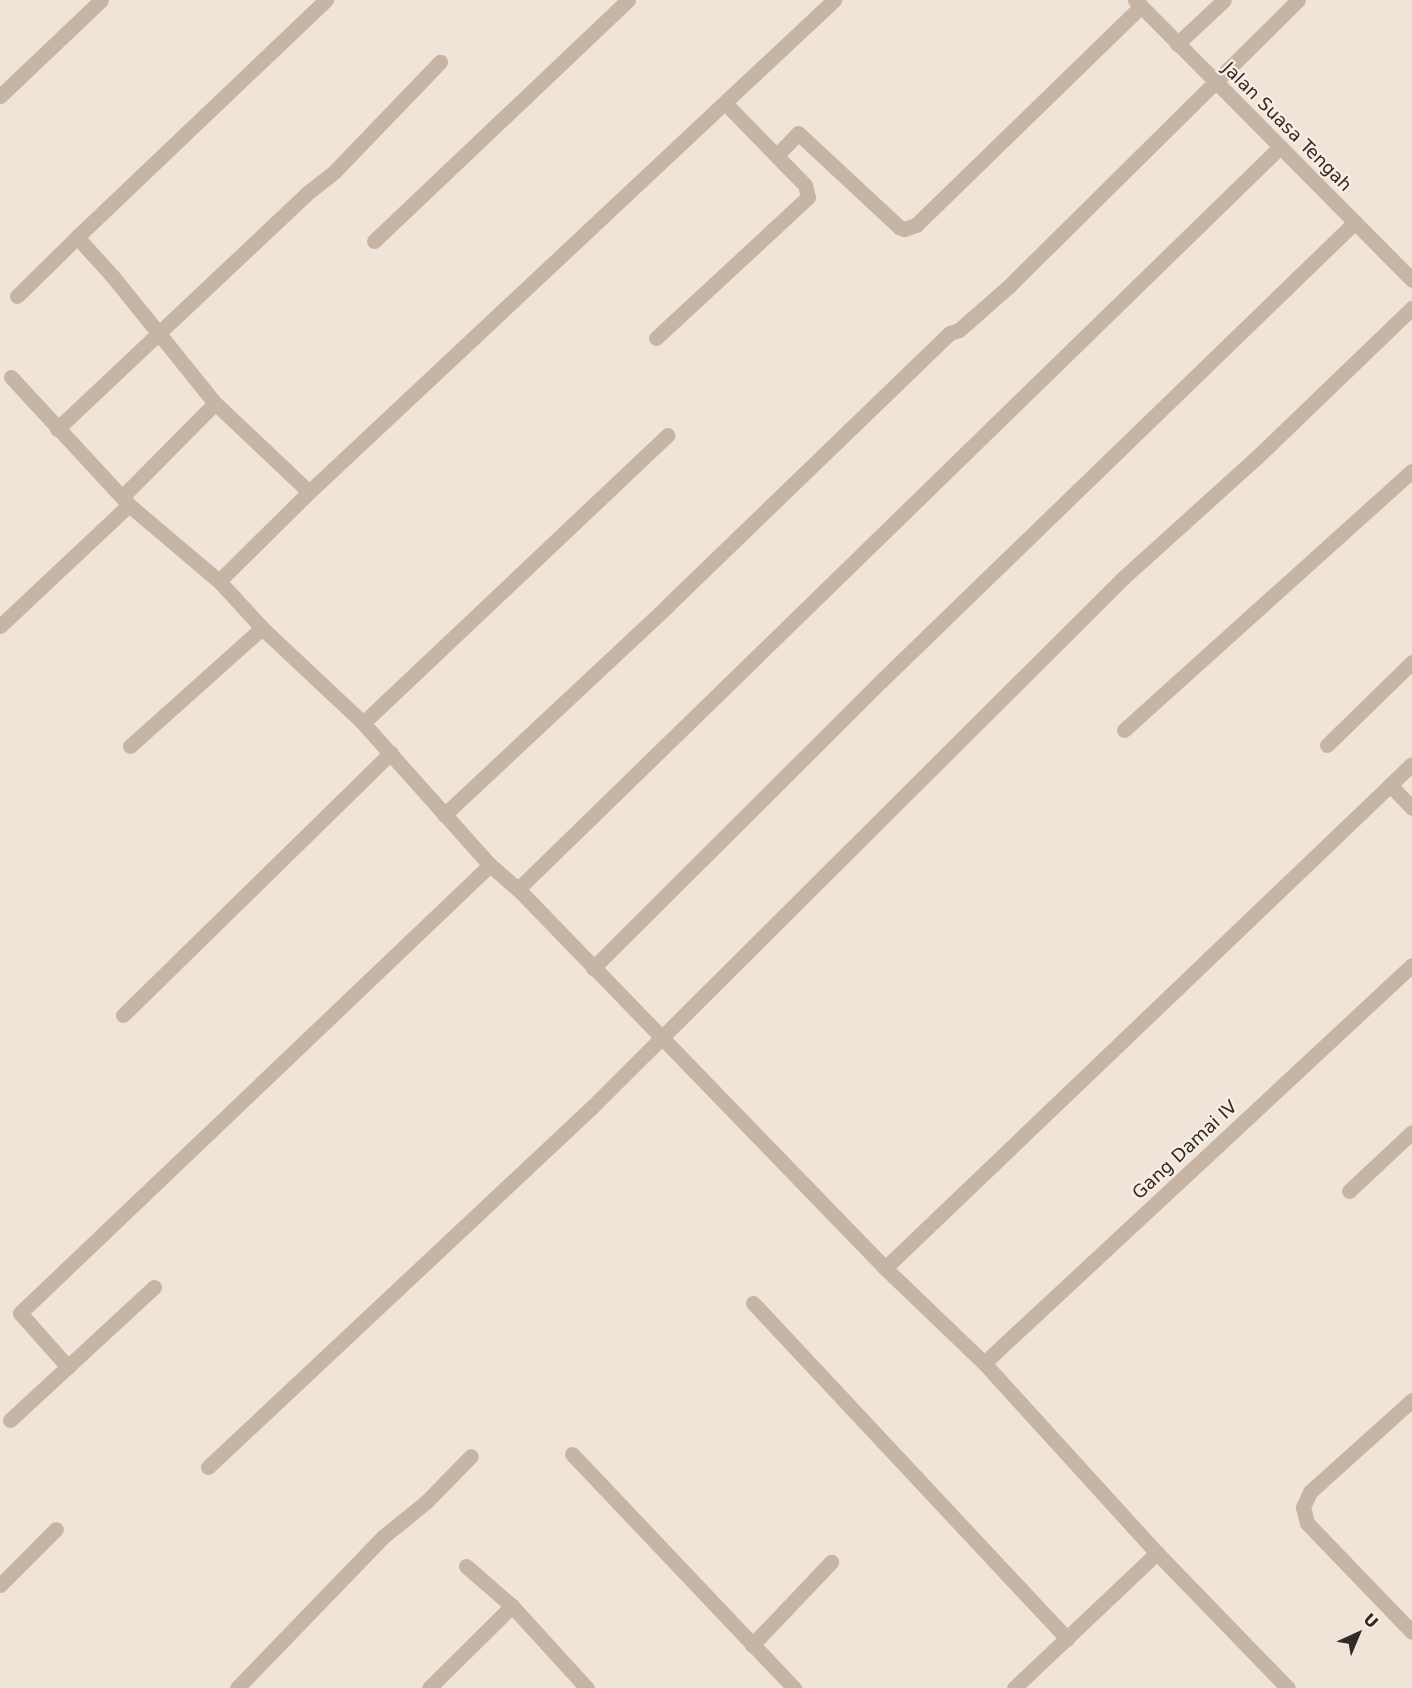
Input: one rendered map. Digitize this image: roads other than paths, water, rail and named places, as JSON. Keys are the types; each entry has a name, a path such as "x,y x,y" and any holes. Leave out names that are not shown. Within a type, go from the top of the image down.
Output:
{"street":[{"path":"0,96 101,0"},
{"path":"17,296 326,0"},
{"path":"374,241 628,0"},
{"path":"219,582 309,492 726,104 834,0"},
{"path":"1177,44 1224,0"},
{"path":"444,815 667,606 950,333 959,330 1010,285 1298,0"},
{"path":"777,155 798,133 899,226 904,229 916,225 1138,3"},
{"name":"Jalan Suasa Tengah","path":"1138,3 1412,280"},
{"path":"57,429 306,194 334,172 440,62"},
{"path":"656,338 808,196 805,185 726,104"},
{"path":"518,889 1280,147"},
{"path":"593,968 881,681 1355,222"},
{"path":"77,237 114,278 215,404 309,492"},
{"path":"208,1467 592,1107 1124,578 1257,457 1412,308"},
{"path":"11,377 125,501 219,582 262,628 363,723 490,865 518,889 885,1268 984,1363 1157,1553 1288,1688"},
{"path":"0,626 125,501 215,404"},
{"path":"363,723 668,435"},
{"path":"1124,730 1412,471"},
{"path":"130,746 262,628"},
{"path":"1327,745 1412,662"},
{"path":"123,1015 391,753"},
{"path":"885,1268 1412,764"},
{"path":"1390,785 1412,808"},
{"path":"68,1367 20,1313 490,865"},
{"name":"Gang Damai IV","path":"984,1363 1412,965"},
{"path":"1349,1191 1412,1132"},
{"path":"10,1420 154,1287"},
{"path":"753,1303 1067,1639"},
{"path":"1412,1400 1310,1492 1303,1507 1307,1523 1412,1632"},
{"path":"572,1454 794,1688"},
{"path":"237,1688 384,1536 426,1502 471,1456"},
{"path":"0,1585 56,1529"},
{"path":"1014,1688 1157,1553"},
{"path":"752,1645 831,1562"},
{"path":"466,1566 512,1606 587,1688"},
{"path":"429,1688 512,1606"}]}
